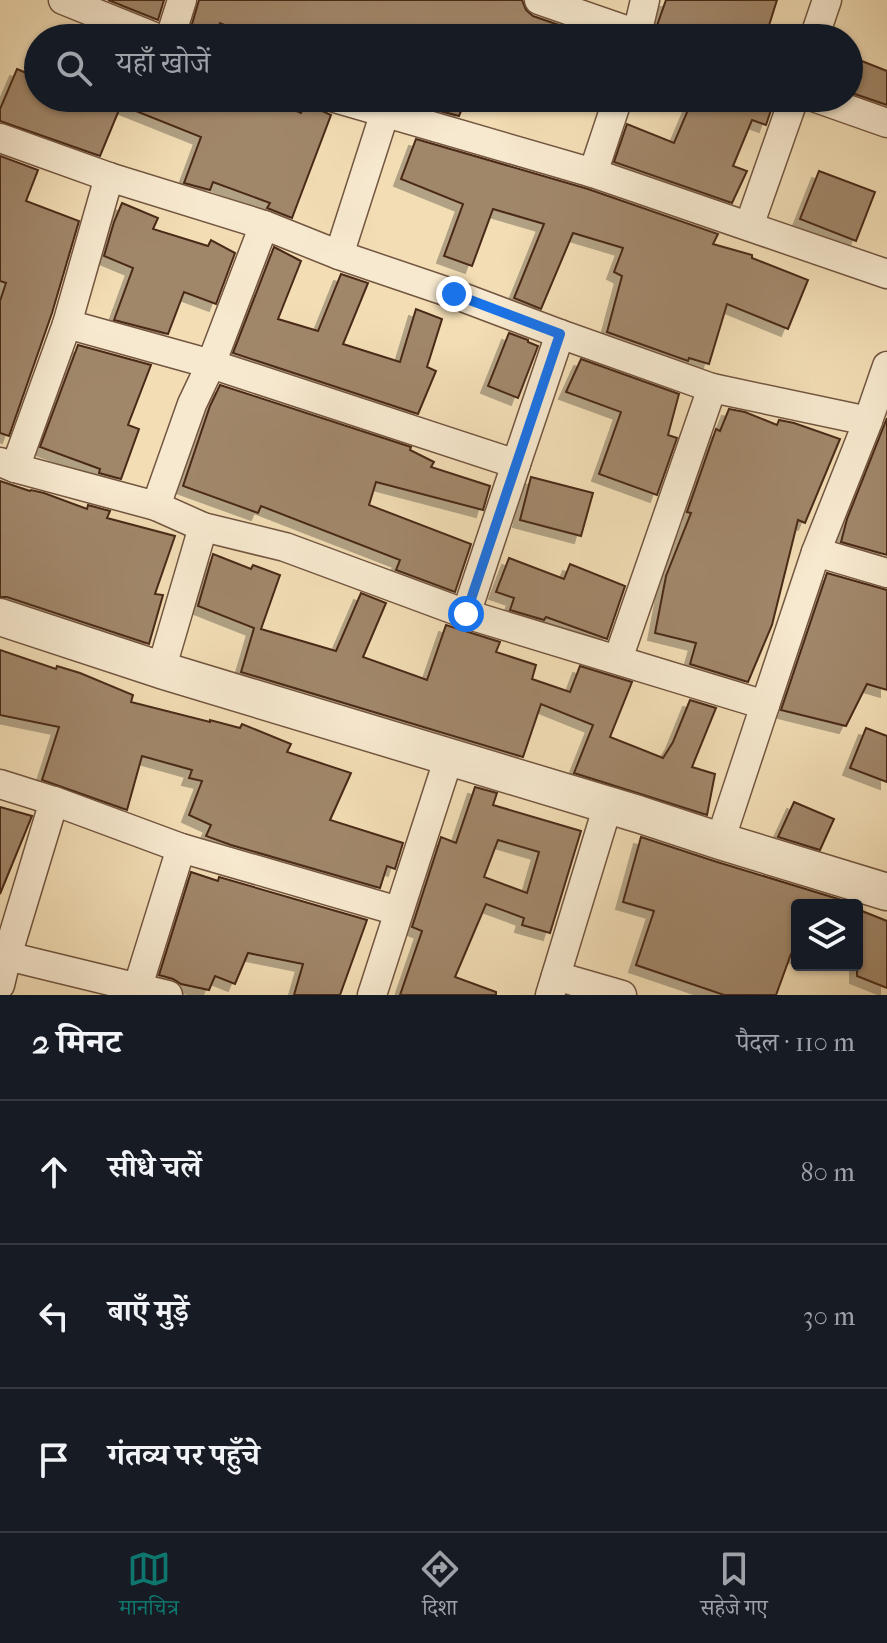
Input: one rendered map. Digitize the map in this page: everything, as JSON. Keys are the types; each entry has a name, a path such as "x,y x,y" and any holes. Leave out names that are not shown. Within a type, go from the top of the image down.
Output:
{"street":[{"path":"63,0 122,24"},
{"path":"174,24 182,0"},
{"path":"539,0 604,24"},
{"path":"640,24 645,0"},
{"path":"819,24 827,0"},
{"path":"339,255 385,112 593,173 887,274"},
{"path":"593,173 613,112"},
{"path":"749,226 789,112"},
{"path":"856,112 887,123"},
{"path":"0,138 109,177 264,225 339,255 712,388 868,421"},
{"path":"109,177 67,324 8,465 156,506 203,527 285,547 466,614 765,705"},
{"path":"156,506 192,404 211,364 264,225"},
{"path":"67,324 211,364 516,464"},
{"path":"466,614 560,334"},
{"path":"720,841 816,552 887,366"},
{"path":"618,659 712,388"},
{"path":"161,670 203,527"},
{"path":"816,552 887,573"},
{"path":"0,617 161,670 887,892"},
{"path":"372,995 449,757"},
{"path":"0,784 181,848 398,911"},
{"path":"0,985 54,801"},
{"path":"608,805 553,986 622,995"},
{"path":"138,986 181,848"},
{"path":"7,956 168,995"}],"building":[{"path":"108,0 164,0 158,20"},
{"path":"199,0 522,0 533,16 556,24 220,23 192,24"},
{"path":"666,0 777,0 769,24 658,24"},
{"path":"863,62 887,71 887,105 863,97"},
{"path":"17,69 24,72 24,112 118,112 100,156 0,121 0,109"},
{"path":"138,112 324,112 331,115 292,218 267,208 270,203 213,182 210,190 184,183 201,137"},
{"path":"687,112 770,112 766,125 752,120 733,166 747,171 732,203 614,162 627,124 674,143"},
{"path":"416,139 588,189 718,234 713,244 752,255 752,258 808,280 788,329 727,304 709,364 689,358 688,361 607,332 622,276 614,272 623,248 573,233 541,309 514,298 544,224 493,209 472,266 444,256 463,204 401,179"},
{"path":"0,156 38,170 26,201 79,221 52,313 9,436 0,433 0,301 6,283 0,281"},
{"path":"819,171 875,192 856,241 800,219"},
{"path":"122,203 158,218 153,229 208,246 211,240 235,253 216,304 184,292 168,334 114,320 133,268 104,256"},
{"path":"274,247 301,261 278,319 318,331 341,274 368,283 343,344 400,362 416,309 442,319 427,367 436,371 418,414 233,353"},
{"path":"509,333 538,346 518,398 488,386"},
{"path":"78,345 151,365 128,425 139,429 121,479 99,473 100,469 40,447"},
{"path":"581,359 679,394 668,435 677,438 657,495 599,474 621,412 566,392"},
{"path":"220,385 411,447 410,450 434,462 431,467 490,486 483,510 376,482 369,505 471,544 455,592 396,570 400,560 261,506 258,513 183,486"},
{"path":"729,409 777,425 779,420 794,423 840,439 805,523 798,520 772,625 748,682 690,664 696,643 655,633 666,576 691,513 687,512 716,429 720,431"},
{"path":"887,418 887,555 841,542"},
{"path":"531,477 593,493 581,536 520,520"},
{"path":"0,481 87,509 88,505 110,511 107,518 175,536 155,594 163,595 149,644 0,597"},
{"path":"213,554 251,569 253,565 280,575 261,629 336,651 361,593 386,603 363,657 427,680 446,625 500,642 496,652 536,665 532,679 570,692 580,666 632,682 610,737 663,758 690,700 716,708 692,767 715,774 707,815 574,773 593,725 541,704 523,757 241,672 254,628 198,606"},
{"path":"509,558 564,579 570,564 625,586 607,639 546,617 544,620 510,610 514,598 496,592"},
{"path":"827,573 887,590 887,690 867,684 846,726 781,710"},
{"path":"0,650 56,669 57,666 80,673 133,695 131,702 240,728 242,724 291,744 287,752 351,773 330,820 403,843 395,869 387,866 380,888 206,836 211,825 189,815 202,781 189,778 192,770 142,756 127,810 42,780 59,727 0,715"},
{"path":"866,728 887,736 887,782 850,768"},
{"path":"475,787 497,793 493,805 581,831 550,933 522,925 524,918 486,904 455,977 496,992 496,995 400,995 422,931 412,927 441,837 456,843","holes":["498,840 539,852 527,893 484,877"]},
{"path":"794,802 834,819 820,850 778,837"},
{"path":"0,807 32,816 0,894"},
{"path":"641,837 838,899 791,899 791,954 776,995 724,995 636,965 654,911 623,902"},
{"path":"191,872 218,881 219,877 367,920 340,995 294,995 303,964 248,953 235,984 215,976 209,990 159,975"},
{"path":"863,911 887,921 887,988 857,976 857,971 863,971"}],"route":[{"path":"454,294 560,334 466,614"}]}
